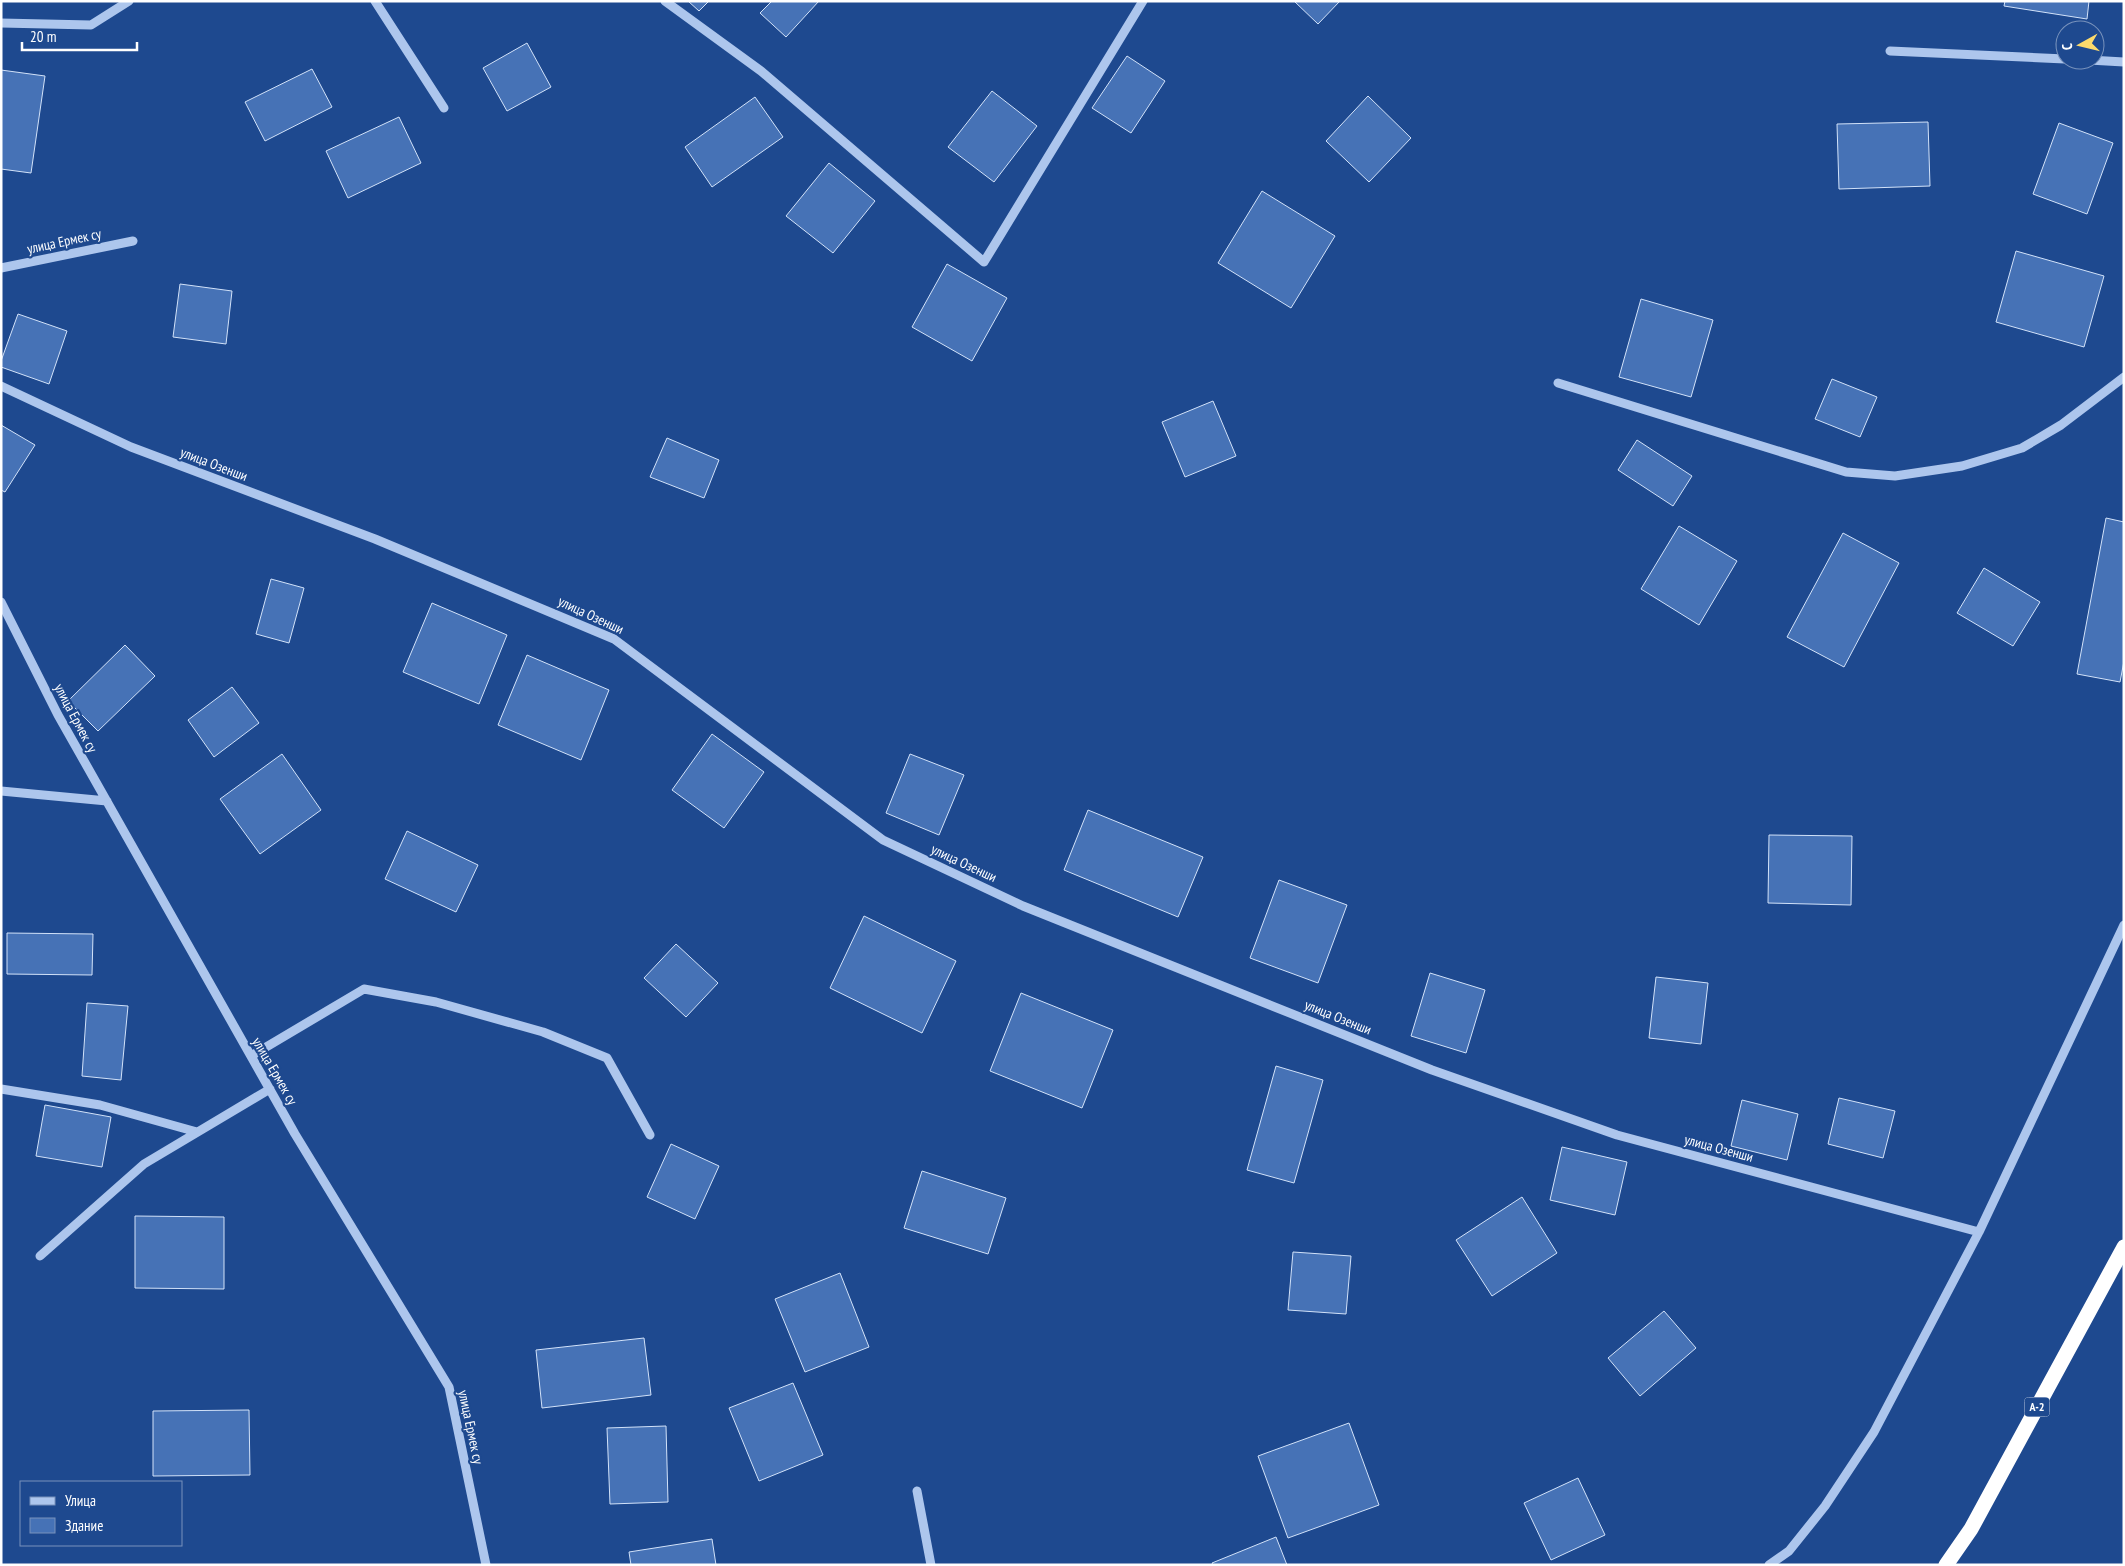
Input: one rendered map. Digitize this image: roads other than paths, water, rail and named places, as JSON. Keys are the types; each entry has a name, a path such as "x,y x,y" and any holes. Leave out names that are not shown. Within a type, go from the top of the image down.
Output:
{"highway":[{"name":"A-2","path":"1946,1565 1971,1530 2124,1247"}],"street":[{"path":"1,23 90,25 130,1"},
{"path":"376,1 444,108"},
{"path":"665,1 761,71 984,262 1143,1"},
{"path":"1890,51 2055,59"},
{"path":"2105,61 2124,62"},
{"name":"улица Ермек су","path":"1,268 132,241"},
{"path":"1558,383 1846,472 1895,476 1962,466 2022,448 2061,425 2124,376"},
{"name":"улица Озенши","path":"1,386 131,447 375,539 614,639 883,840 1023,906 1432,1070 1617,1135 1979,1232"},
{"name":"улица Ермек су","path":"1,602 58,714 251,1056 449,1387 486,1565"},
{"path":"1,791 107,801"},
{"path":"1769,1565 1789,1551 1825,1506 1874,1432 1979,1232 2124,925"},
{"path":"251,1056 364,989 436,1002 543,1032 607,1058 650,1135"},
{"path":"1,1089 100,1105 197,1132"},
{"path":"40,1256 144,1164 270,1089"},
{"path":"917,1492 931,1565"}]}
